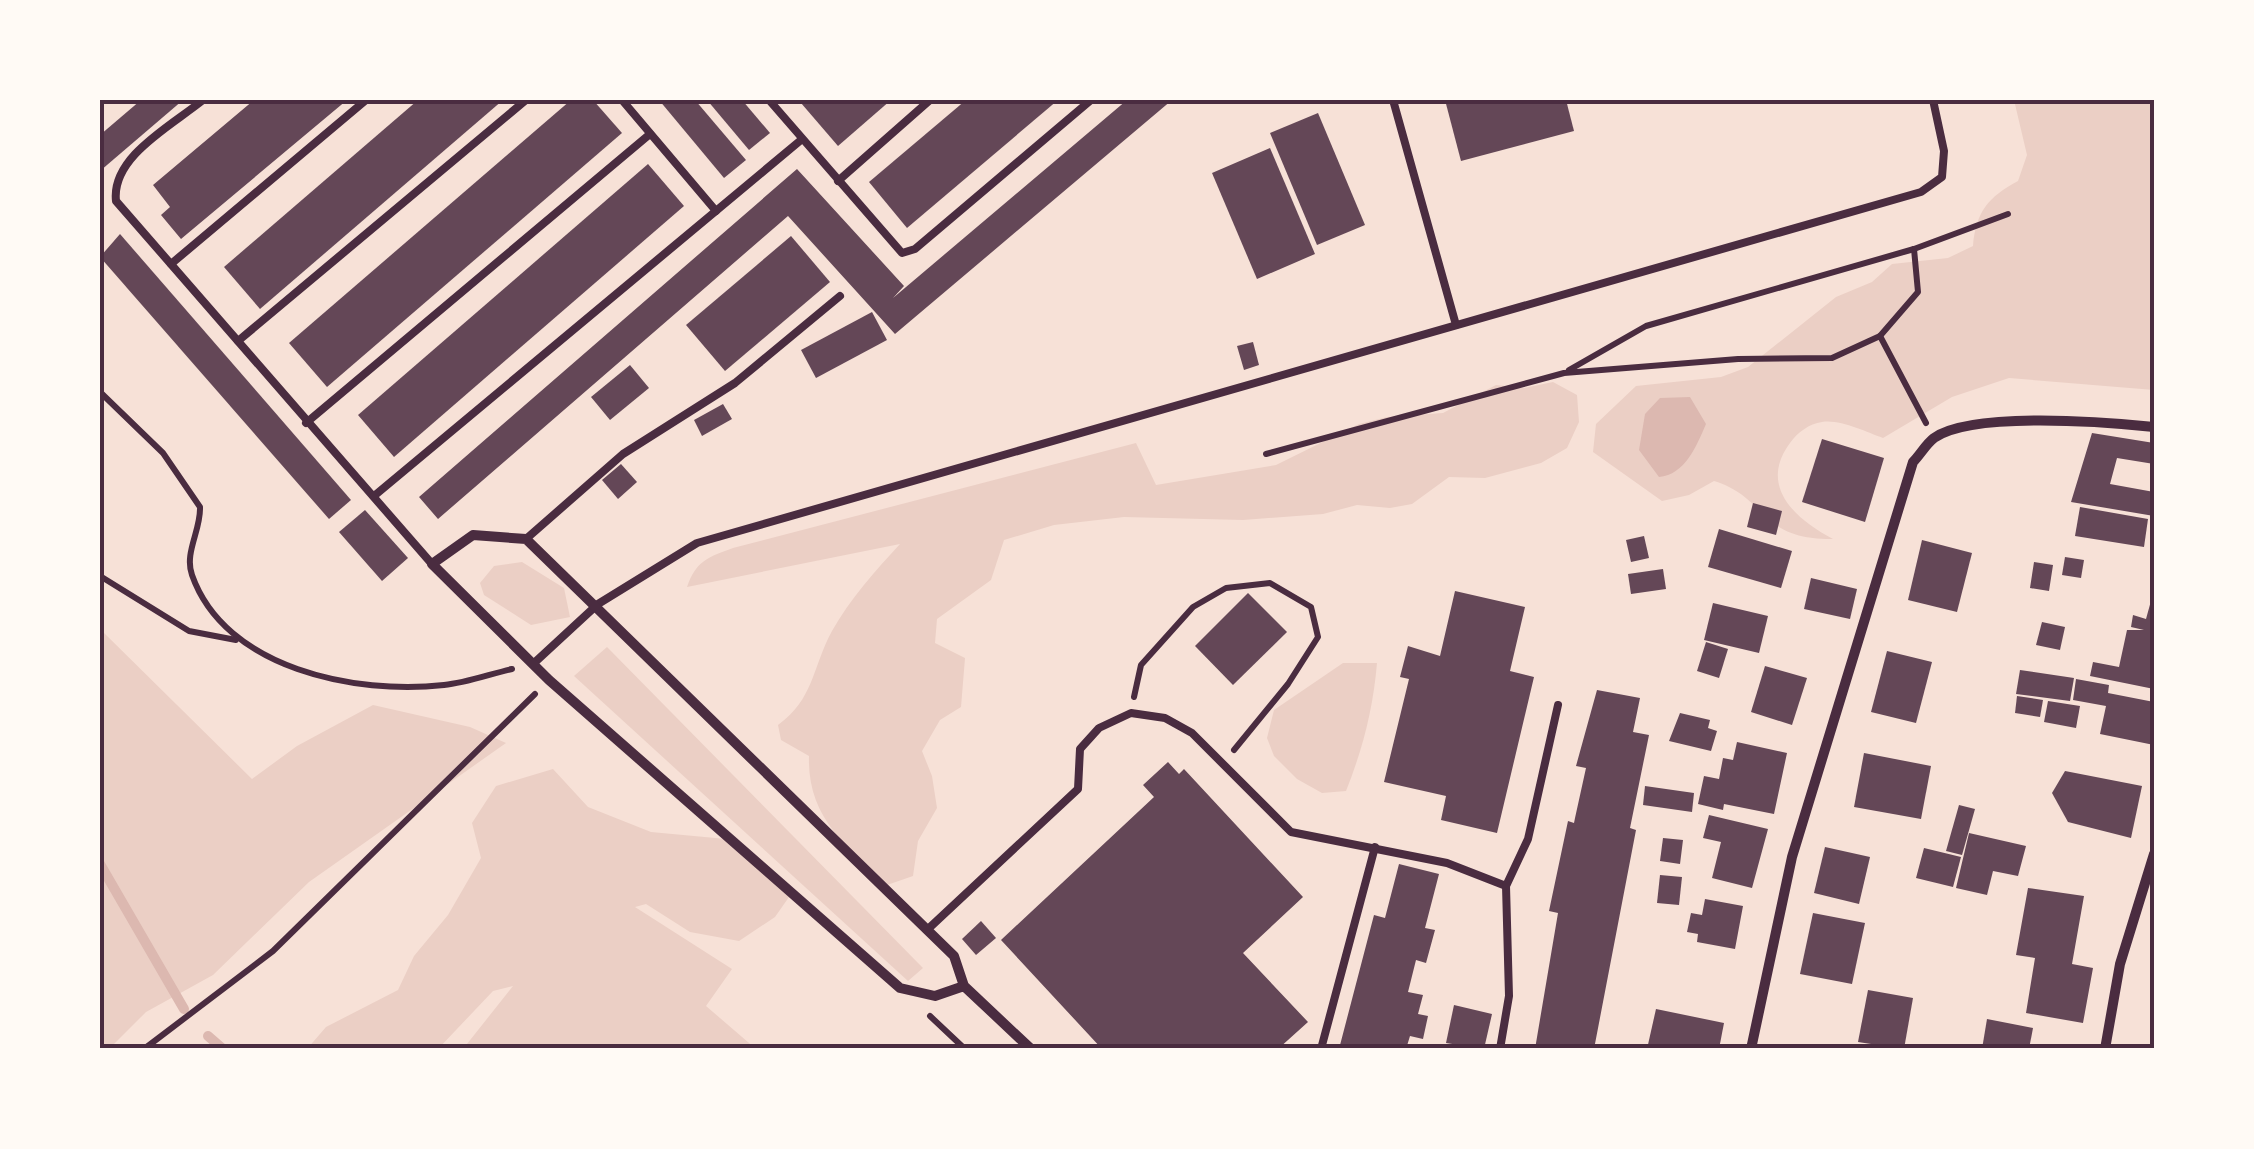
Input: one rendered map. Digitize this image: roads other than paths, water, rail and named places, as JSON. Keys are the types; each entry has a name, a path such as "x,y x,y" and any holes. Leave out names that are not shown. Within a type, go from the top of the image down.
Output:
{"street":[{"path":"1751,1049 1792,857 1913,462 1935,438 1965,426 2088,420 2154,427"},
{"path":"964,986 935,996 900,988 549,680 432,564 474,535 526,539 598,604 954,956 964,986 1031,1049"},
{"path":"2104,1049 2120,964 2154,854"}],"lane":[{"path":"202,100 123,166 114,184 116,201 432,564"},
{"path":"172,264 366,100"},
{"path":"238,341 526,100"},
{"path":"622,100 716,211"},
{"path":"770,100 800,140 902,253 915,248 1091,100"},
{"path":"838,180 930,100"},
{"path":"1393,100 1456,325"},
{"path":"533,664 598,604 696,543 1921,192 1942,177 1944,151 1933,100"},
{"path":"306,422 650,134"},
{"path":"374,496 800,140"},
{"path":"526,539 623,454 735,384 840,296"},
{"path":"1500,1049 1509,996 1506,886 1528,840 1558,704"},
{"path":"927,930 1078,789 1080,749 1099,728 1131,713 1165,718 1192,734 1291,832 1447,863 1506,886"},
{"path":"1321,1049 1375,847"}],"waterway":[{"path":"100,864 184,1009"},
{"path":"208,1036 223,1049"}]}
